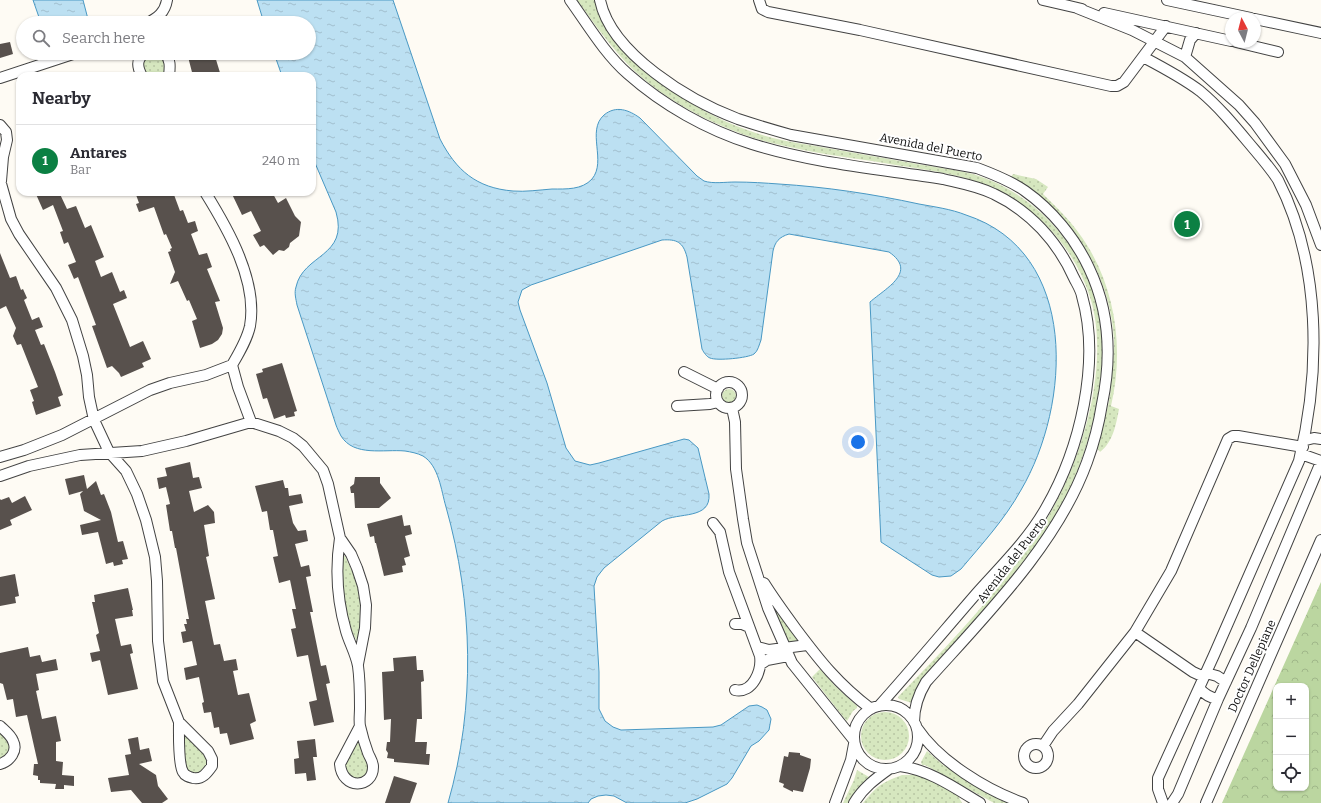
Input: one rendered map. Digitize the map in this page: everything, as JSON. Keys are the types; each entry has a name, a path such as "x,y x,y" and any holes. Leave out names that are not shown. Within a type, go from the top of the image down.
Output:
{"street":[{"path":"158,16 166,7 167,0"},
{"name":"Avenida del Puerto","path":"570,0 616,62 628,74 673,107 721,132 751,144 783,152 942,179 966,184 996,195 1040,226 1063,255 1082,294 1087,318 1089,341 1089,358 1084,400 1074,443 1053,496 1026,538 875,707"},
{"name":"Avenida del Puerto","path":"600,0 605,17 631,52 649,68 670,83 710,107 744,121 791,134 977,168 990,173 1024,190 1042,205 1065,230 1086,261 1098,289 1106,318 1108,342 1106,385 1100,416 1087,462 1064,511 1041,547 1011,586 924,686 918,695 914,709 915,725"},
{"path":"759,0 762,8 768,12 860,30 1111,86 1118,86 1124,82 1166,26"},
{"path":"1043,0 1225,40"},
{"path":"1167,0 1225,12"},
{"path":"1077,8 1132,30 1184,57 1239,105 1269,141 1285,164 1306,205 1321,245"},
{"path":"1261,20 1321,33"},
{"path":"1184,57 1190,40 1196,33"},
{"path":"1261,48 1278,52"},
{"path":"1143,56 1178,76 1199,91 1234,124 1277,179 1296,216 1304,238 1315,286 1320,333 1320,355 1316,388 1311,420 1303,447 1205,675 1158,778 1158,789 1163,803"},
{"path":"18,72 55,60"},
{"path":"139,60 138,69 140,72"},
{"path":"169,60 169,72"},
{"path":"0,78 16,73"},
{"path":"0,125 6,132 7,140 0,180 6,205 16,229 56,288 72,320 83,356 94,420 109,452 126,471 137,494 151,538 157,580 157,620 162,674 165,687 178,722 180,765 183,772 188,777 195,779 203,777 212,766 212,758 208,751 178,722"},
{"path":"0,457 44,443 94,420 150,390 170,383 206,375 232,365 245,341 250,327 250,298 244,274 233,242 220,216 208,196"},
{"path":"232,365 238,387 251,422"},
{"path":"684,372 718,389"},
{"path":"728,382 736,384 740,387 743,395 740,404 732,408 724,407 718,402 716,397 718,389 728,382"},
{"path":"677,406 710,404 718,402"},
{"path":"732,408 735,422 736,469 739,499 747,543 768,608 787,652 801,675 854,741 860,757 871,766 880,769 889,769 900,766 908,761 917,746 918,737 915,725"},
{"path":"0,476 29,466 80,455 142,451 186,441 251,422 279,431 293,438 303,446 323,470 328,484 340,538 354,561 364,586 366,628 358,664"},
{"path":"1043,746 1052,731 1078,704 1135,632 1171,571 1228,439 1238,436 1303,447 1321,462 1251,628 1218,699 1178,794 1172,803"},
{"path":"1303,447 1314,438 1321,440"},
{"path":"713,523 720,532 729,572 760,656 761,664 759,673 751,684 744,690 735,690"},
{"path":"340,538 337,560 342,615 358,664 360,685 360,726 373,763 371,776 366,781 351,783 344,778 340,764 360,726"},
{"name":"Doctor Dellepiane","path":"1206,803 1321,540"},
{"path":"755,568 771,595 807,645 833,677 845,689 875,707"},
{"path":"734,624 742,624 749,627"},
{"path":"1135,632 1193,672 1217,676 1226,682"},
{"path":"761,664 767,660 807,645"},
{"path":"757,647 787,652"},
{"path":"1199,688 1206,695 1218,699"},
{"path":"835,803 849,766 854,741 854,730 858,721 863,714 875,707 889,705 899,708 908,714 921,734 943,756 976,781 1003,796 1020,803"},
{"path":"0,726 13,739 15,746 12,755 8,760 0,764"},
{"path":"900,766 909,767 932,776 980,803"},
{"path":"854,803 863,789 889,769"}],"green space":[{"path":"577,0 596,0 598,9 606,26 624,48 652,75 700,109 736,126 773,138 957,170 976,175 996,183 1031,205 1047,219 1074,252 1084,270 1093,289 1100,314 1102,352 1101,378 1096,407 1088,440 1077,472 1055,518 1038,543 912,703 899,699 898,697 959,633 1015,565 1048,517 1061,493 1072,467 1090,410 1095,380 1097,351 1096,323 1090,297 1083,279 1065,247 1053,233 1026,208 995,189 981,183 938,172 776,144 734,131 713,122 672,100 636,72 621,57"},
{"path":"145,60 165,60 166,72 144,72 142,68"},
{"path":"1013,174 1036,179 1048,187 1043,194 1066,217 1091,251 1101,272 1108,293 1114,315 1117,361 1111,406 1119,409 1111,438 1100,452 1097,448 1110,398 1114,353 1112,321 1108,302 1094,264 1073,230 1060,215 1042,199 1011,179"},
{"path":"726,389 732,389 736,393 736,399 732,403 726,403 722,399 722,393"},
{"path":"343,556 345,556 357,582 363,604 362,634 358,642 350,625 344,600 342,587"},
{"path":"1321,582 1321,803 1222,803 1273,689 1273,791 1309,791 1309,683 1276,683"},
{"path":"769,601 774,604 799,642 788,642"},
{"path":"820,669 835,686 857,706 847,721 812,677"},
{"path":"885,712 894,714 902,719 907,727 909,736 907,745 902,753 894,758 885,760 876,758 868,753 863,745 861,736 863,727 868,719 876,714"},
{"path":"0,731 10,741 10,755 0,760"},
{"path":"186,736 206,757 205,771 198,775 191,775 183,766 183,738"},
{"path":"356,741 361,741 370,767 366,778 351,780 344,768"},
{"path":"927,751 943,765 1011,803 994,803 925,765 922,765 921,762"},
{"path":"857,770 869,777 856,792 850,803 843,803 854,780"},
{"path":"902,775 921,775 957,794 962,803 863,803 880,785"}],"water":[{"path":"33,0 83,0 87,16 39,16"},
{"path":"257,0 393,0 440,139 446,150 460,168 469,176 488,186 513,191 522,191 568,189 579,187 588,183 596,172 598,164 596,138 599,122 604,115 618,109 627,111 640,118 697,176 704,181 715,183 741,182 797,185 849,191 949,210 966,215 1003,234 1030,262 1047,296 1055,334 1056,375 1050,416 1038,455 1015,501 993,531 961,569 951,576 939,577 932,575 881,542 870,302 891,285 900,273 901,266 897,259 889,252 789,234 780,238 776,242 773,251 761,340 758,348 754,354 732,359 710,358 702,349 687,257 684,248 679,242 662,240 531,285 522,290 518,302 520,310 547,383 566,448 575,461 590,465 684,439 689,440 698,448 709,494 708,502 705,508 699,512 669,518 662,521 604,568 597,577 594,586 599,672 599,709 605,721 613,727 621,730 713,727 721,725 749,706 757,705 762,707 767,710 771,719 769,730 759,741 751,746 727,784 697,799 685,803 627,803 614,796 606,795 591,799 588,803 448,803 457,766 463,729 467,692 468,655 462,580 455,543 439,479 433,466 428,460 416,453 405,451 370,451 354,447 347,443 341,436 336,426 297,305 295,294 300,276 331,247 336,238 338,227 336,212 316,165 316,72 281,72 276,60 316,60 316,16 262,16"}],"building":[{"path":"10,42 13,54 0,58 0,44"},
{"path":"189,60 216,60 220,72 192,72"},
{"path":"37,196 61,196 67,209 76,206 85,228 91,225 104,257 95,261 101,277 112,272 120,292 124,290 127,298 113,304 130,347 143,341 151,359 142,363 144,367 121,377 112,366 107,368 92,326 96,325 78,277 74,279 68,265 76,262 68,242 64,244 60,232 63,231 53,205 43,210"},
{"path":"136,196 174,196 180,211 183,210 188,223 195,221 198,231 191,234 199,255 207,253 212,267 207,269 220,301 215,302 223,328 222,334 218,340 212,344 200,348 192,321 197,319 189,300 187,301 178,281 170,284 175,272 168,252 171,251 170,249 172,248 166,234 164,235 154,207 139,212 136,204 139,203"},
{"path":"233,196 274,196 278,203 286,198 295,216 301,222 299,236 290,243 289,247 284,251 279,250 273,255 264,245 260,247 253,235 261,231 251,211 242,215"},
{"path":"0,253 10,278 16,276 21,290 23,289 27,298 24,300 32,320 39,317 43,327 35,330 41,345 44,344 63,395 58,397 61,406 36,415 32,402 34,401 30,390 38,387 21,344 17,345 13,336 16,328 6,306 0,309"},
{"path":"282,363 297,411 294,412 295,416 286,418 285,415 274,419 267,398 263,399 256,374 263,372 262,369"},
{"path":"190,462 193,478 199,477 202,488 189,491 194,512 208,505 214,512 215,523 204,525 209,556 206,557 215,599 205,601 214,645 220,644 224,661 236,659 238,670 233,671 238,695 249,693 256,721 250,724 254,739 230,745 227,733 220,734 219,727 214,728 211,712 204,713 202,703 204,702 199,677 186,680 184,668 197,665 192,641 183,643 181,632 186,631 184,624 187,624 186,619 189,619 176,548 172,531 170,531 166,505 170,504 166,487 159,489 157,478 167,476 165,468"},
{"path":"84,475 87,489 96,481 101,495 104,494 111,512 118,542 123,541 128,559 122,560 123,564 114,566 113,562 106,564 98,532 82,535 80,525 101,520 84,511 80,494 83,491 69,495 65,479"},
{"path":"355,477 380,477 380,483 391,498 379,508 355,508 354,493 351,493 350,487 354,484"},
{"path":"283,480 285,488 288,488 289,496 301,494 303,503 289,506 293,523 298,531 306,530 308,541 295,544 301,567 309,565 311,576 306,577 313,612 310,612 321,666 326,665 330,683 326,684 334,722 314,726 309,702 317,700 308,655 297,657 291,629 296,628 292,609 296,609 290,580 279,583 273,557 278,556 273,530 270,530 267,511 262,512 255,486"},
{"path":"25,496 32,510 10,520 12,525 0,530 0,499 9,497 12,503"},
{"path":"402,515 404,526 410,525 412,534 405,536 410,556 404,558 406,565 402,566 403,572 384,576 374,536 370,537 367,524"},
{"path":"15,574 19,596 15,597 16,603 0,606 0,577"},
{"path":"128,588 133,616 115,619 121,646 131,644 133,653 130,654 138,689 108,695 100,660 92,662 90,653 100,651 96,635 99,633 92,602 95,602 94,595"},
{"path":"28,647 30,657 40,655 42,662 56,659 58,670 36,674 39,690 36,691 42,719 56,716 61,741 56,742 56,761 63,762 62,775 74,776 74,786 64,785 64,789 55,789 56,784 40,783 38,776 33,775 34,764 38,764 27,715 16,717 13,699 7,700 3,684 0,683 0,653"},
{"path":"416,656 417,670 423,670 424,681 421,682 422,719 417,719 415,742 427,742 426,754 430,754 429,765 394,762 394,759 387,758 388,753 386,750 387,742 390,742 391,719 384,720 382,672 394,671 393,658"},
{"path":"138,737 140,750 149,748 152,761 139,764 156,775 158,786 168,799 162,803 142,803 131,790 111,792 108,778 129,775 125,755 131,754 128,739"},
{"path":"315,739 317,757 313,757 316,780 307,781 306,773 295,774 294,759 299,758 297,741"},
{"path":"789,752 800,753 800,755 811,759 803,792 793,790 793,792 783,787 784,784 779,782 784,756 788,757"},
{"path":"394,776 417,783 410,803 385,803"}],"place":[{"name":"Antares","path":"1187,224"}]}
